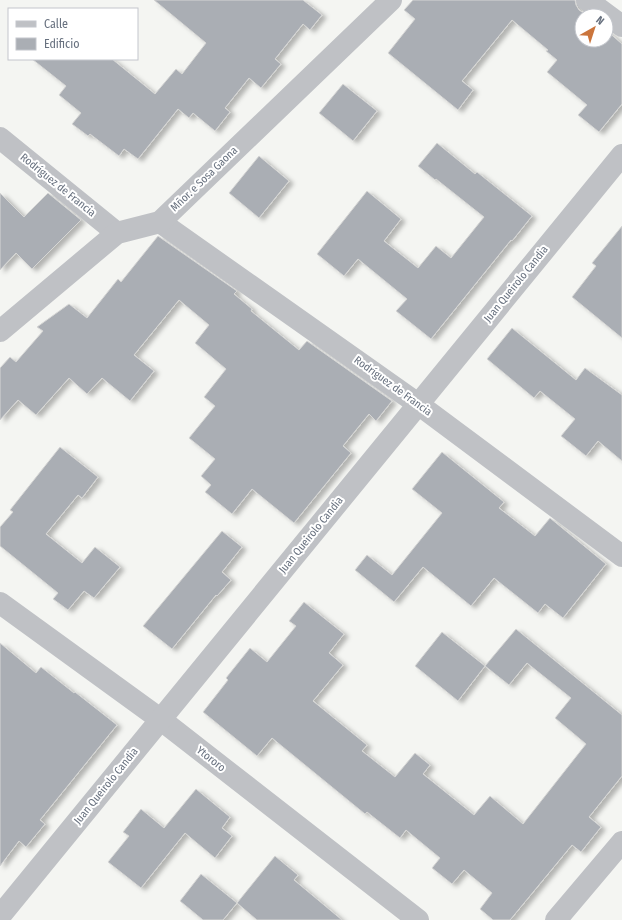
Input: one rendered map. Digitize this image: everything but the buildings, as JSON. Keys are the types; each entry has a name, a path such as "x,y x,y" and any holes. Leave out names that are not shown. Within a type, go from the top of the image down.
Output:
{"street":[{"name":"Mñor. e Sosa Gaona","path":"160,222 391,0"},
{"path":"587,0 622,26"},
{"name":"Rodríguez de Francia","path":"0,138 117,232"},
{"name":"Juan Queirolo Candia","path":"0,916 622,155"},
{"path":"0,331 117,232 160,222"},
{"name":"Rodríguez de Francia","path":"160,222 418,404 622,556"},
{"name":"Ytororo","path":"0,603 160,719 418,920"},
{"path":"556,920 622,842"}]}
